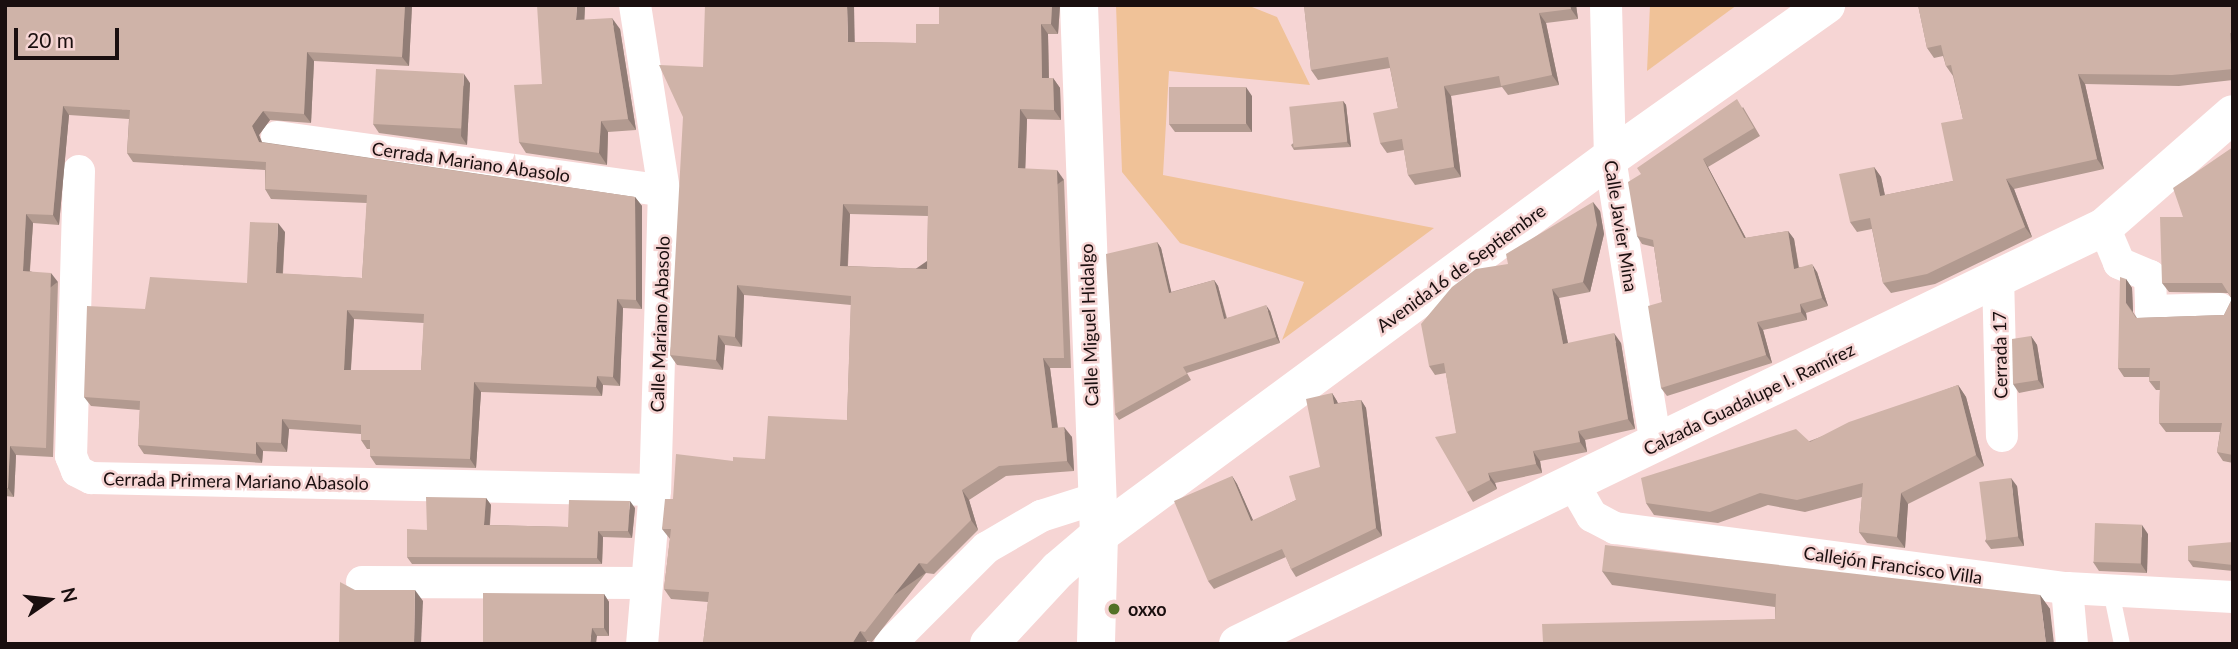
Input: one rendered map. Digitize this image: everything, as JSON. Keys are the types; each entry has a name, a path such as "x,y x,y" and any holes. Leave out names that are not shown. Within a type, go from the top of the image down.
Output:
{"main road":[{"name":"Calle Miguel Hidalgo","path":"1079,5 1097,517 1096,644"},
{"name":"Avenida16 de Septiembre","path":"1097,517 1826,5"},
{"name":"Calzada Guadalupe I. Ramírez","path":"1238,644 1574,485 1997,275 2104,227 2233,114"},
{"path":"989,644 1058,570 1097,517"}],"street":[{"name":"Calle Mariano Abasolo","path":"635,5 664,191 655,490 645,583 642,644"},
{"name":"Calle Javier Mina","path":"1605,5 1610,158 1656,445"},
{"name":"Cerrada Mariano Abasolo","path":"277,137 664,191"},
{"name":"Cerrada Primera Mariano Abasolo","path":"79,171 71,456 77,471 91,478 655,490"},
{"path":"2104,227 2119,263 2150,276 2151,311 2220,309"},
{"name":"Cerrada 17","path":"1997,275 2002,436"},
{"name":"Callejón Francisco Villa","path":"1574,485 1591,516 1615,528 2067,588 2113,598 2233,597"},
{"path":"890,644 986,548 1041,516 1097,517"},
{"path":"362,582 645,583"},
{"path":"2067,588 2072,644"}],"lane":[{"path":"2122,644 2113,598 2233,609"}],"shaded area":[{"path":"1116,5 1247,5 1277,17 1310,85 1169,71 1163,175 1434,228 1282,340 1304,282 1180,243 1122,172"},
{"path":"1650,5 1737,5 1647,71"}],"building":[{"path":"5,5 405,5 402,57 307,52 304,114 263,111 252,126 259,142 635,197 636,300 617,299 613,377 597,376 596,387 474,382 470,459 370,456 370,440 361,440 361,425 282,419 281,443 256,442 256,454 138,445 140,401 84,397 87,306 145,309 150,277 247,283 250,222 278,223 276,273 362,278 367,195 265,189 266,162 127,153 130,110 63,106 53,215 26,214 23,271 51,273 46,448 10,446 8,488 5,488","holes":["347,310 424,314 421,370 344,370"]},
{"path":"537,5 577,5 576,20 612,18 628,119 601,121 599,153 519,142 514,85 542,84"},
{"path":"705,5 847,5 848,42 916,43 916,24 939,24 939,5 1052,5 1051,24 1041,24 1042,78 1053,78 1054,110 1020,109 1018,168 1057,170 1064,358 1043,358 1052,428 1064,427 1067,461 999,466 962,490 971,520 927,564 919,563 865,632 860,631 852,644 703,644 709,592 664,589 671,529 662,529 665,499 673,499 676,454 733,461 733,457 765,459 768,416 847,420 851,296 737,285 735,337 718,335 716,360 670,355 683,117 659,65 703,67","holes":["843,204 928,206 927,269 840,266"]},
{"path":"1304,5 1570,5 1571,9 1539,13 1552,75 1501,86 1499,76 1444,86 1454,167 1408,175 1402,139 1380,143 1373,113 1398,108 1388,57 1311,70"},
{"path":"1918,5 2233,5 2233,33 2230,33 2233,69 2172,75 2078,74 2097,159 2006,179 2025,227 1927,274 1883,283 1870,218 1850,222 1839,174 1874,167 1880,196 1953,181 1941,123 1963,119 1951,65 1946,66 1941,45 1927,48"},
{"path":"376,69 464,74 461,129 373,124"},
{"path":"1169,87 1246,87 1246,124 1169,124"},
{"path":"1737,99 1754,128 1703,159 1744,238 1788,231 1794,269 1812,264 1822,298 1800,304 1801,312 1757,322 1766,355 1661,388 1648,306 1662,302 1653,240 1637,236 1628,182 1641,174 1637,168"},
{"path":"1343,101 1347,142 1294,147 1289,107"},
{"path":"2233,147 2233,455 2217,452 2222,423 2159,423 2160,381 2149,381 2150,368 2118,368 2120,277 2126,279 2126,303 2136,318 2224,315 2232,299 2222,283 2162,283 2160,217 2183,217 2173,188"},
{"path":"1593,202 1597,225 1583,282 1552,289 1563,344 1614,333 1628,419 1578,431 1580,442 1533,451 1536,464 1488,473 1490,480 1467,492 1435,437 1456,433 1444,363 1429,366 1421,324 1452,287 1476,269 1508,264 1506,254"},
{"path":"1157,242 1169,293 1214,280 1224,319 1266,305 1276,337 1183,367 1187,374 1115,414 1106,254"},
{"path":"2031,336 2038,380 2013,384 2012,339"},
{"path":"1958,385 1976,455 1901,493 1897,537 1859,532 1863,483 1797,500 1760,493 1710,512 1646,503 1641,478 1796,429 1810,442 1849,422"},
{"path":"1332,393 1334,404 1361,400 1376,528 1291,569 1282,549 1208,581 1174,501 1232,476 1251,521 1296,500 1289,476 1320,467 1306,399"},
{"path":"2011,478 2018,537 1986,540 1979,482"},
{"path":"426,497 486,498 484,525 568,527 569,500 630,501 628,531 598,531 597,558 407,557 407,529 427,530"},
{"path":"2095,523 2142,525 2141,564 2094,562"},
{"path":"2233,542 2233,565 2188,560 2188,546"},
{"path":"1605,545 2040,595 2046,644 1491,644 1543,642 1542,624 1775,619 1776,594 1602,571"},
{"path":"340,582 355,590 415,590 414,644 339,644"},
{"path":"483,593 604,594 604,628 592,628 590,644 483,644"}],"place":[{"name":"oxxo","path":"1114,609"}]}
